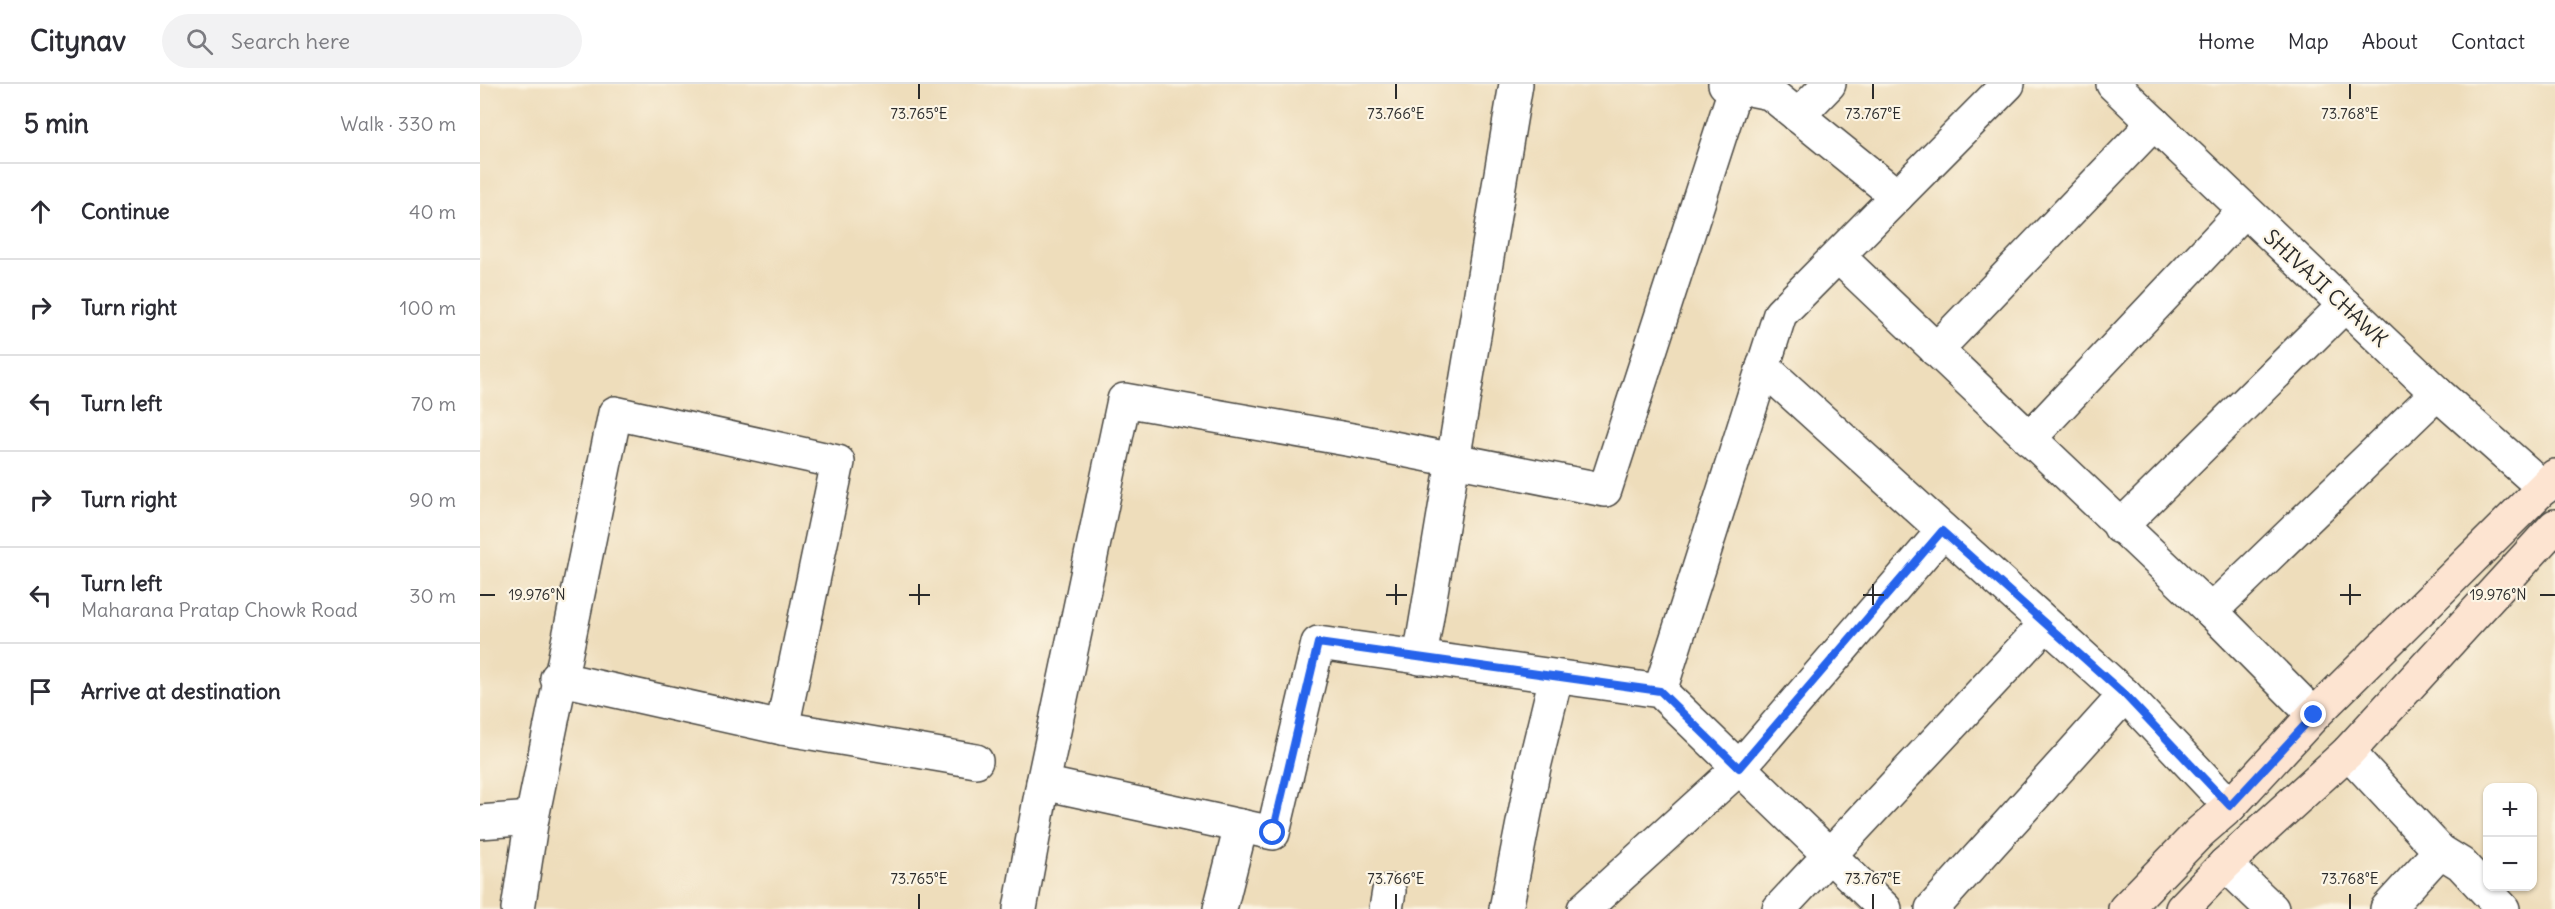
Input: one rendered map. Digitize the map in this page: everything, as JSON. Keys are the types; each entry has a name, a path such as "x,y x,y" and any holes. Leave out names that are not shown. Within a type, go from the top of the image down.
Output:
{"main road":[{"path":"2125,909 2200,832 2230,806 2314,715 2549,482"},
{"path":"2182,909 2225,864 2348,752 2555,526"}],"street":[{"path":"1420,658 1516,84"},
{"path":"1798,116 1830,84"},
{"path":"1660,691 1780,314 2008,84"},
{"name":"SHIVAJI CHAWK","path":"2113,84 2437,393 2549,482"},
{"path":"1020,909 1124,400 1605,490 1730,85 1771,89 1798,116 1897,196"},
{"path":"1936,350 2154,123"},
{"path":"2029,439 2244,211"},
{"path":"1838,256 2120,527 2211,611 2314,715"},
{"path":"2120,527 2345,305"},
{"path":"1763,367 2125,695 2230,806"},
{"path":"2211,611 2437,393"},
{"path":"518,909 532,818 559,679 615,413 838,462 782,728"},
{"path":"1584,909 1739,768 1942,531"},
{"path":"1779,909 2046,624"},
{"path":"1044,783 1273,833 1318,643 1660,691 1885,909"},
{"path":"1506,909 1534,767 1556,677"},
{"path":"559,679 782,728 976,761"},
{"path":"1932,909 2125,695"},
{"path":"2348,752 2440,851 2461,864 2503,909"},
{"path":"480,822 532,818"},
{"path":"1220,909 1241,826"},
{"path":"2387,909 2440,851"},
{"path":"2225,864 2272,909"}],"route":[{"path":"1273,833 1318,643 1660,691 1739,768 1942,531 2125,695 2230,806 2314,715"}]}
